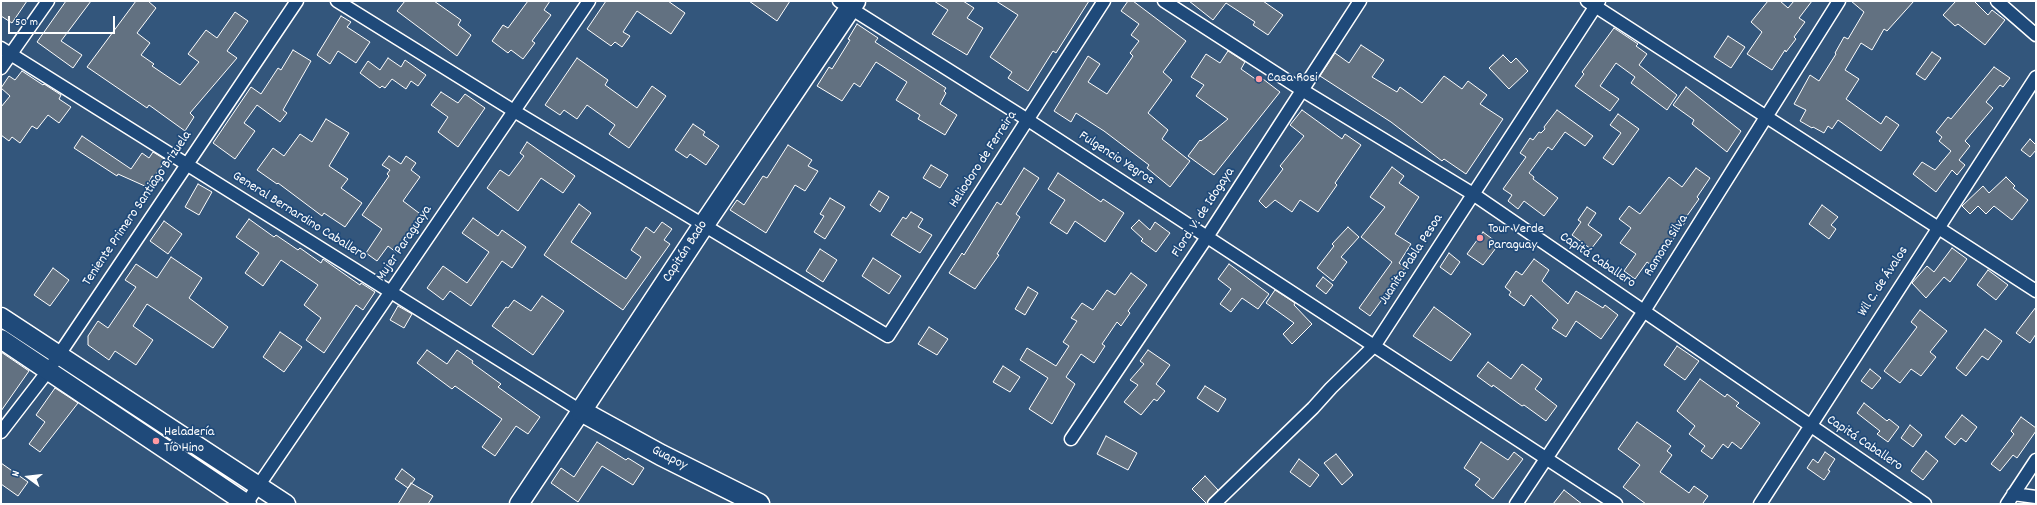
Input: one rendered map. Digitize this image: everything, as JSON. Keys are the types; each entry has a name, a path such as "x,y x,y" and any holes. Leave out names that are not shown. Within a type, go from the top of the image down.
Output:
{"main road":[{"name":"Capitán Bado","path":"519,504 703,226 848,3"},
{"path":"1,317 286,504"},
{"path":"1,340 247,504"},
{"name":"Guapoy","path":"581,411 661,455 759,504"}],"street":[{"path":"1,68 6,51 48,1"},
{"name":"Teniente Primero Santiago Brizuela","path":"1,432 48,370 58,353 297,1"},
{"path":"337,1 514,112 703,226"},
{"name":"Mujer Paraguaya","path":"247,504 589,1"},
{"name":"Heliodoro de Ferreira","path":"703,226 888,336 1104,1"},
{"name":"Capitá Caballero","path":"1164,1 1302,90 1473,194 1926,504"},
{"name":"Flord. V. de Idogaya","path":"1071,439 1207,236 1360,1"},
{"name":"Ramona Silva","path":"1516,504 1644,311 1839,1"},
{"path":"1997,1 2036,35"},
{"name":"Fulgencio Yegros","path":"848,3 1375,345 1616,504"},
{"path":"1594,3 2036,291"},
{"name":"Juanita Pabla Pesoa","path":"1214,504 1313,408 1375,345 1594,3"},
{"name":"General Bernardino Caballero","path":"6,51 581,411"},
{"name":"Wil C. de Ávalos","path":"1760,504 1937,227 2036,76"},
{"path":"2010,499 2036,460"},
{"path":"2010,499 2036,497"}],"building":[{"path":"1,1 27,1 12,23 1,16"},
{"path":"66,1 91,1 61,41 82,55 73,68 37,42"},
{"path":"136,1 148,1 156,8 137,33 150,43 141,55 154,64 152,66 180,85 199,62 188,54 206,30 217,38 235,12 248,21 227,51 237,58 190,113 194,117 185,131 149,105 147,108 87,67"},
{"path":"405,1 434,1 461,20 458,25 471,35 457,56 397,11"},
{"path":"528,1 550,1 544,10 551,15 532,41 535,43 523,59 511,50 508,53 492,41 503,25 508,28"},
{"path":"606,1 668,1 685,13 671,34 637,11 623,32 630,36 622,47 615,42 611,46 587,29"},
{"path":"749,1 790,1 777,21"},
{"path":"934,1 963,1 974,8 967,18 983,28 967,55 932,34 948,10"},
{"path":"996,1 1089,1 1056,53 1053,51 1028,91 1008,78 1012,72 990,57 1018,15"},
{"path":"1128,1 1133,1 1186,41 1163,72 1172,80 1148,113 1168,130 1162,139 1190,161 1170,187 1147,168 1149,165 1104,131 1076,113 1071,122 1054,111 1088,56 1100,64 1088,82 1107,94 1133,56 1130,53 1139,41 1131,35 1139,24 1121,11"},
{"path":"1189,1 1263,1 1283,15 1268,35 1253,25 1255,22 1226,3 1213,20"},
{"path":"1768,1 1780,1 1788,8 1794,1 1812,1 1799,18 1805,22 1794,37 1796,39 1786,52 1785,50 1772,70 1747,54 1762,32 1751,22"},
{"path":"1851,1 1914,1 1887,31 1884,29 1872,50 1861,43 1845,70 1859,79 1846,99 1881,124 1886,116 1899,125 1881,151 1838,120 1832,129 1828,126 1824,133 1813,127 1812,128 1800,121 1806,110 1794,104 1810,75 1819,81 1836,54 1835,53 1844,37 1848,39 1864,12"},
{"path":"1956,1 1974,1 1988,15 1992,10 2005,20 1985,45 1958,24 1955,26 1943,15"},
{"path":"341,16 351,22 347,27 370,42 356,63 338,51 330,64 317,55"},
{"path":"857,24 878,38 875,42 946,88 944,91 946,93 940,104 957,115 945,135 918,119 920,115 896,100 907,82 876,62 860,87 854,83 842,101 817,86 829,67 832,69 850,40 848,39"},
{"path":"1614,28 1638,44 1636,46 1647,54 1639,65 1677,95 1667,110 1631,83 1635,77 1616,63 1600,86 1619,99 1610,111 1575,86 1584,74 1582,72"},
{"path":"1728,36 1745,47 1731,68 1714,57"},
{"path":"1361,45 1384,60 1372,77 1397,92 1400,87 1422,103 1444,76 1462,89 1468,81 1487,95 1480,104 1503,119 1466,174 1444,159 1442,161 1391,122 1320,76 1335,53 1349,63"},
{"path":"293,50 311,61 283,110 287,113 280,122 257,105 244,123 255,131 235,159 213,143 251,87 261,94 278,68 281,70"},
{"path":"1228,51 1245,62 1241,69 1261,83 1263,79 1280,92 1214,175 1188,156 1200,140 1201,141 1228,119 1196,96 1204,85 1191,77 1206,54 1220,63"},
{"path":"1932,52 1941,58 1925,80 1916,74"},
{"path":"1503,55 1511,63 1516,58 1528,71 1509,89 1489,68"},
{"path":"388,58 401,67 405,60 426,75 418,86 411,81 406,89 392,79 385,88 382,86 380,88 360,73 368,61 380,70"},
{"path":"577,58 608,80 605,85 637,108 652,86 666,96 629,148 609,134 615,125 587,105 577,119 564,110 560,115 545,105"},
{"path":"1994,67 2010,78 2003,87 2000,85 1986,102 1993,108 1965,141 1970,146 1959,160 1965,165 1957,175 1952,170 1936,192 1913,174 1922,162 1935,170 1951,151 1939,141 1942,137 1936,132 1948,117 1951,119"},
{"path":"22,71 61,95 59,99 71,107 59,123 48,115 37,129 32,126 20,143 12,137 9,141 1,135 1,107 10,96 1,88 9,76 15,80"},
{"path":"1686,87 1741,131 1727,152 1692,124 1694,120 1673,105"},
{"path":"441,92 458,103 465,94 485,108 458,147 438,132 448,117 431,105"},
{"path":"1302,110 1342,139 1345,134 1361,145 1335,183 1337,185 1318,212 1300,200 1292,212 1275,200 1266,208 1259,201 1283,169 1280,166 1304,136 1290,125"},
{"path":"1557,110 1593,136 1585,146 1565,132 1552,150 1548,147 1529,173 1534,177 1533,179 1558,198 1544,216 1524,201 1518,209 1508,201 1512,195 1503,189 1526,157 1520,153 1530,138 1533,140 1539,132 1541,133 1545,129 1544,127"},
{"path":"1618,114 1639,129 1613,165 1603,158 1621,133 1610,125"},
{"path":"326,119 349,133 329,166 348,179 341,188 362,203 345,227 324,213 322,216 278,183 277,184 257,170 273,148 284,156 300,134 312,142"},
{"path":"693,124 705,132 703,135 719,146 706,165 690,154 687,158 675,150"},
{"path":"82,136 131,169 142,153 149,158 153,152 166,160 154,177 152,176 147,187 118,174 117,176 74,148"},
{"path":"2030,139 2036,145 2036,150 2030,157 2021,150"},
{"path":"527,142 575,176 563,193 541,178 518,211 487,188 500,170 509,176 524,156 520,153"},
{"path":"788,145 812,160 808,166 818,171 805,191 795,185 766,233 730,210 737,200 744,205 763,176 767,178"},
{"path":"389,156 401,164 406,156 416,163 411,170 420,177 403,201 423,216 397,253 388,246 377,261 366,253 382,229 362,215 389,176 387,174 390,170 382,165"},
{"path":"931,165 948,175 940,188 923,178"},
{"path":"1392,167 1404,176 1399,183 1419,197 1395,234 1411,244 1399,263 1405,268 1370,316 1359,308 1392,262 1361,237 1385,207 1370,197"},
{"path":"1024,168 1039,178 1016,214 1020,217 997,254 999,255 975,289 949,273 962,253 964,255 997,202 1001,205"},
{"path":"1696,168 1710,178 1697,197 1699,199 1684,220 1686,221 1654,267 1647,262 1635,279 1624,271 1636,254 1620,243 1631,228 1619,219 1629,206 1640,214 1669,177 1682,187"},
{"path":"1058,173 1101,202 1103,199 1124,213 1105,242 1075,221 1067,234 1050,223 1065,200 1048,189"},
{"path":"2006,177 2015,186 2013,188 2028,200 2012,220 1994,206 1986,214 1978,206 1970,214 1962,206 1983,186 1989,193"},
{"path":"198,184 212,192 199,215 185,207"},
{"path":"879,191 889,197 880,212 870,205"},
{"path":"830,198 845,207 825,239 814,232 824,216 820,214"},
{"path":"579,204 591,213 571,242 626,279 641,257 631,250 646,227 654,233 662,222 672,229 664,240 670,244 623,310 544,255"},
{"path":"1822,205 1838,217 1831,225 1836,229 1829,239 1809,224"},
{"path":"1587,207 1596,213 1588,225 1602,235 1591,249 1572,235 1581,222 1578,220"},
{"path":"911,212 923,219 918,227 932,235 920,253 891,235 903,217 906,219"},
{"path":"473,218 498,236 502,230 526,247 512,268 502,261 471,306 450,291 443,300 427,288 443,266 467,283 489,252 462,233"},
{"path":"249,219 274,237 276,235 298,250 300,248 321,263 323,259 360,285 361,283 375,292 363,310 356,305 324,353 306,340 321,318 304,305 318,285 281,260 263,286 245,273 259,253 236,237"},
{"path":"1139,220 1150,230 1155,222 1170,233 1156,252 1141,241 1143,239 1131,228"},
{"path":"164,221 182,234 168,254 150,241"},
{"path":"1348,227 1359,237 1341,257 1347,262 1333,281 1317,268 1334,246 1332,244"},
{"path":"1483,232 1499,244 1483,265 1467,254"},
{"path":"1952,248 1967,259 1950,282 1944,277 1926,298 1912,283 1927,266 1934,272"},
{"path":"820,249 837,260 823,282 806,271"},
{"path":"1449,253 1460,262 1451,275 1440,267"},
{"path":"171,257 202,278 189,298 228,327 213,348 147,304 133,326 153,340 136,365 115,351 109,360 88,345 88,336 98,321 108,328 136,287 125,280 136,264 157,278"},
{"path":"873,258 901,276 889,294 862,276"},
{"path":"1534,259 1549,270 1542,281 1568,304 1576,291 1603,308 1605,305 1618,315 1601,339 1576,321 1566,337 1552,328 1558,320 1531,295 1524,306 1509,295 1511,292 1505,287 1516,271 1522,275"},
{"path":"1229,264 1269,294 1258,309 1242,298 1231,312 1220,304 1231,289 1218,279"},
{"path":"53,268 69,280 50,306 34,295"},
{"path":"1988,270 2008,285 1996,300 1977,285"},
{"path":"1131,273 1147,285 1128,311 1130,313 1121,326 1117,322 1102,344 1105,346 1094,363 1081,354 1066,377 1075,384 1052,424 1029,409 1048,378 1020,360 1027,348 1056,366 1069,346 1063,342 1077,321 1071,318 1082,303 1093,310 1107,290 1115,295"},
{"path":"1323,277 1333,285 1326,294 1316,286"},
{"path":"1028,287 1038,293 1025,315 1015,309"},
{"path":"1275,290 1295,303 1294,305 1312,324 1292,344 1283,334 1294,323 1266,303"},
{"path":"542,296 564,311 533,355 492,326 506,307 508,308 514,300 531,311"},
{"path":"398,306 412,314 404,328 390,320"},
{"path":"1434,307 1471,334 1451,361 1413,336"},
{"path":"2036,307 2036,334 2030,343 2016,333"},
{"path":"1920,310 1947,331 1930,352 1936,357 1921,376 1911,369 1900,383 1884,371 1917,327 1911,322"},
{"path":"929,327 948,339 937,355 918,344"},
{"path":"1985,329 2002,341 1988,360 1982,356 1966,376 1956,368"},
{"path":"280,332 302,347 284,372 263,357"},
{"path":"1677,346 1699,361 1685,380 1664,365"},
{"path":"427,350 447,364 457,350 501,384 498,387 540,417 528,434 516,426 495,456 482,447 502,419 455,386 452,389 417,363"},
{"path":"1148,350 1170,365 1156,384 1165,391 1157,401 1154,399 1141,415 1124,402 1138,385 1130,380 1144,364 1140,361"},
{"path":"1,352 29,371 1,411"},
{"path":"1488,362 1511,379 1522,364 1542,379 1535,389 1557,406 1546,421 1524,405 1522,406 1493,385 1492,387 1477,376"},
{"path":"1003,366 1020,377 1010,392 993,382"},
{"path":"1870,369 1881,378 1872,389 1861,381"},
{"path":"1700,379 1725,397 1727,394 1739,403 1736,406 1760,423 1741,449 1732,442 1728,448 1723,444 1712,459 1701,451 1705,446 1689,434 1695,426 1677,411"},
{"path":"1205,386 1226,399 1218,412 1197,398"},
{"path":"55,388 78,403 40,452 29,444 45,422 36,415"},
{"path":"1864,403 1887,421 1889,419 1899,427 1888,442 1877,434 1880,431 1857,413"},
{"path":"1962,415 1977,427 1966,442 1961,438 1955,445 1945,437"},
{"path":"2021,417 2036,428 2036,431 2017,458 2013,455 2000,471 1991,464 2014,434 2011,431"},
{"path":"1637,422 1671,446 1667,451 1672,455 1660,472 1689,493 1694,486 1708,496 1703,503 1704,504 1646,504 1623,487 1640,465 1618,449"},
{"path":"1910,425 1922,435 1913,447 1901,438"},
{"path":"1106,436 1137,453 1128,470 1097,454"},
{"path":"597,442 626,460 628,458 644,468 633,485 602,466 578,502 551,483 561,468 574,477"},
{"path":"1481,442 1508,460 1514,452 1523,459 1493,499 1475,485 1480,479 1464,468"},
{"path":"1926,451 1938,461 1923,480 1911,471"},
{"path":"1825,452 1835,459 1824,480 1807,468 1813,459 1818,463"},
{"path":"1336,454 1353,475 1342,485 1324,463"},
{"path":"1299,459 1319,475 1310,487 1290,472"},
{"path":"1,463 28,482 18,496 1,484"},
{"path":"402,469 415,479 408,488 395,479"},
{"path":"1205,476 1218,490 1209,499 1207,504 1192,489"},
{"path":"411,483 433,496 428,504 398,504"},
{"path":"1564,490 1582,504 1553,504"}],"place":[{"name":"Casa Rosi","path":"1259,79"},
{"name":"Tour Verde Paraguay","path":"1480,238"},
{"name":"Heladería Tío Hino","path":"156,441"}]}
